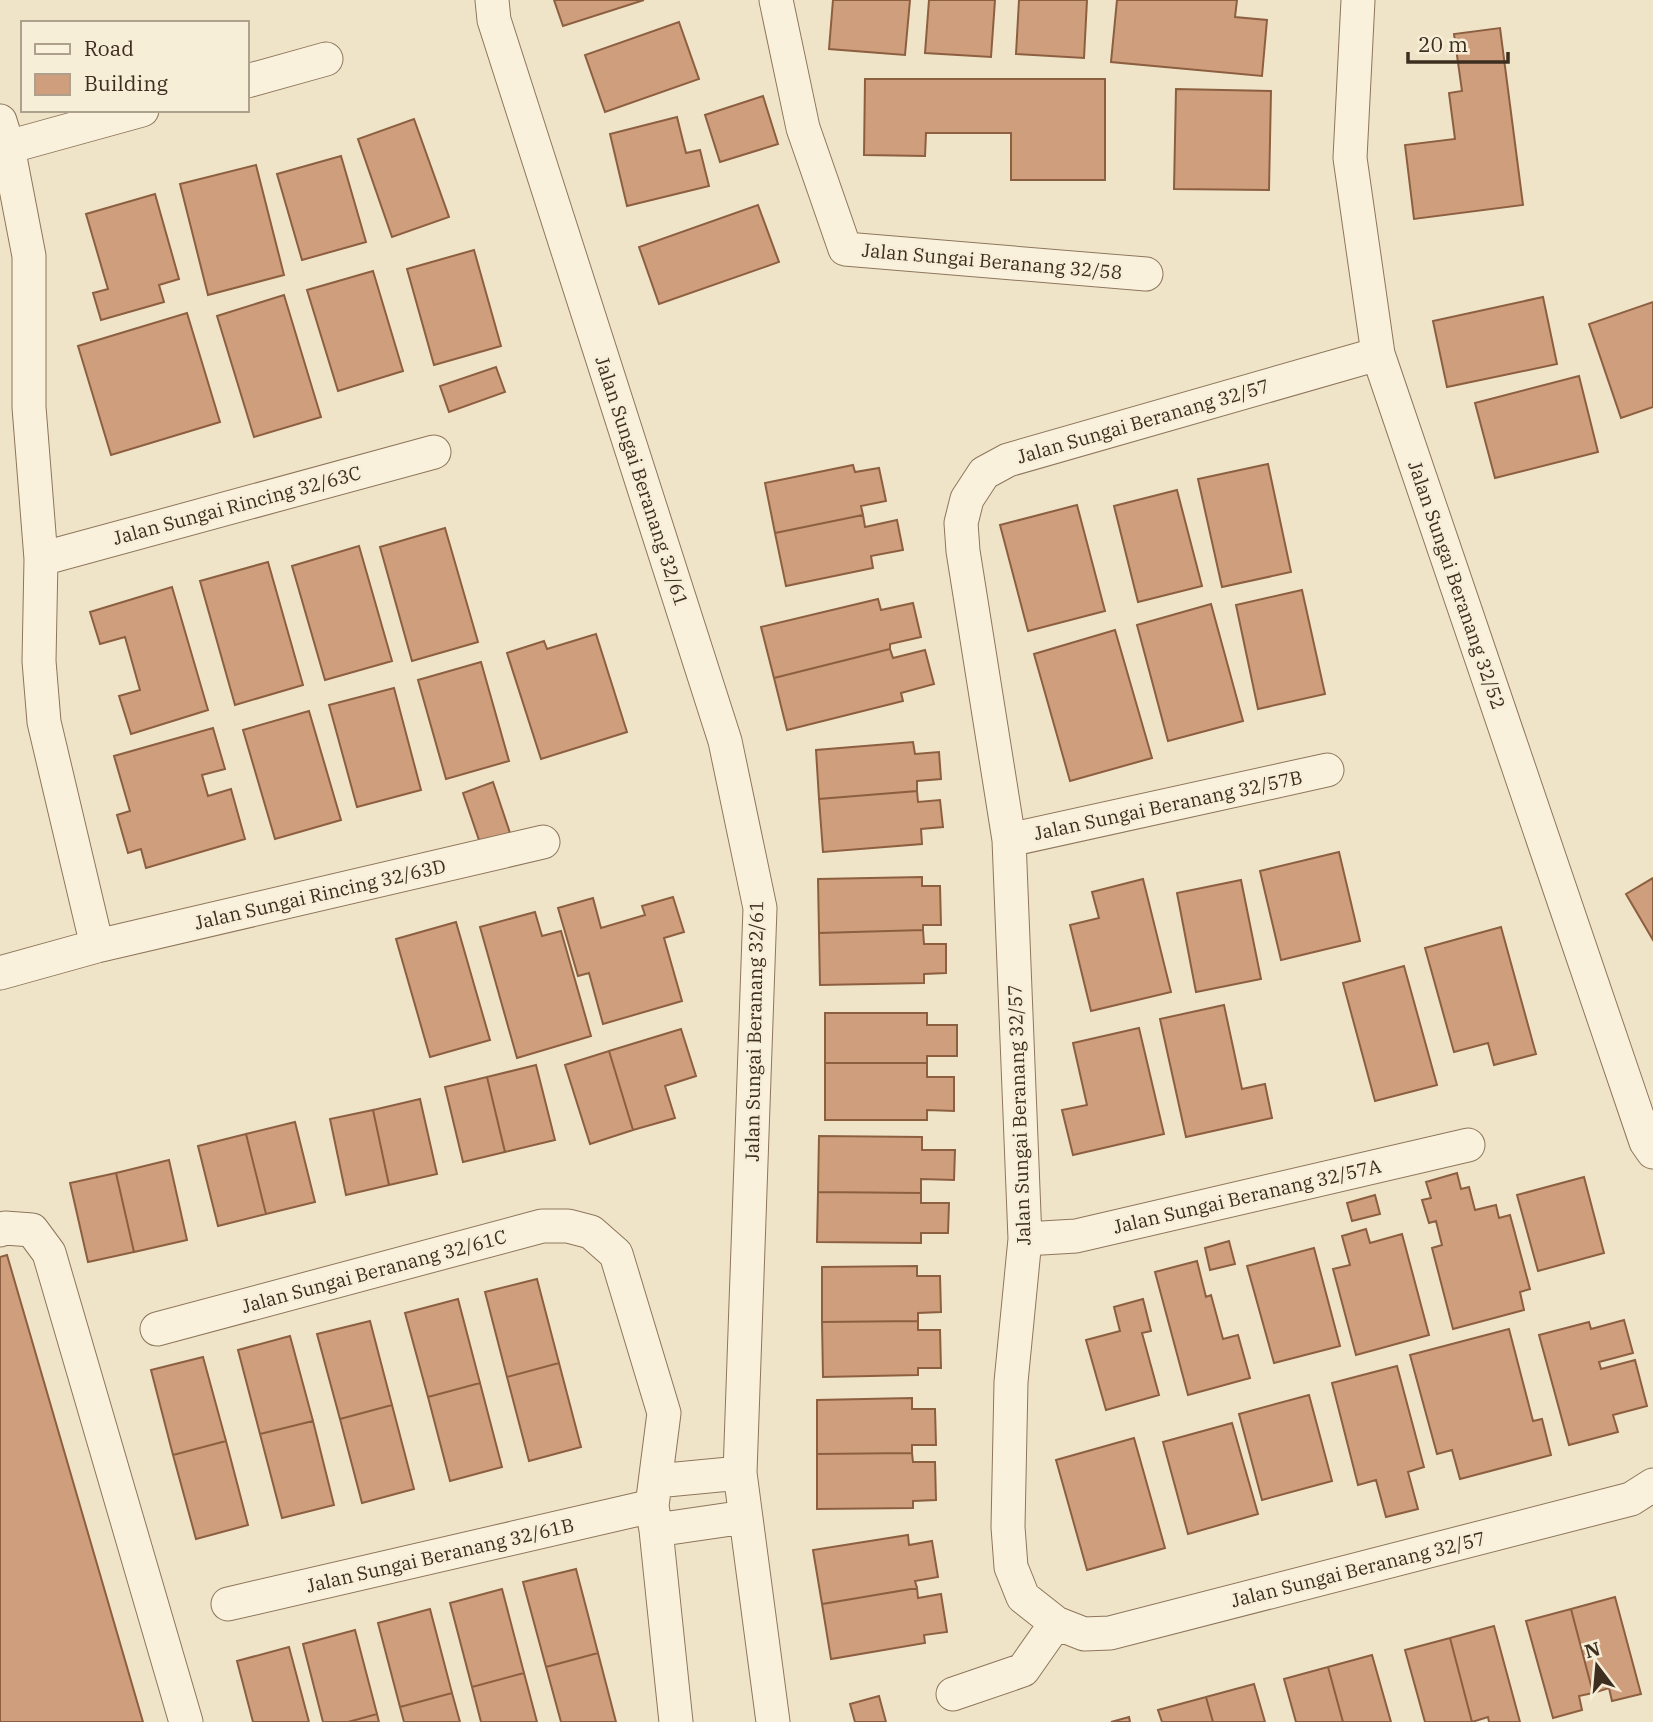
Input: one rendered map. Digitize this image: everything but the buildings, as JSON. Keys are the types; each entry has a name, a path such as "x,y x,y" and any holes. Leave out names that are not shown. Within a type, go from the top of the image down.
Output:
{"street":[{"name":"Jalan Sungai Beranang 32/61","path":"492,0 494,20 725,741 760,908 740,1473 773,1722"},
{"name":"Jalan Sungai Beranang 32/58","path":"776,0 803,128 845,249 1146,274"},
{"name":"Jalan Sungai Beranang 32/52","path":"1358,0 1350,158 1378,354 1646,1142 1653,1152"},
{"path":"248,81 326,59"},
{"path":"97,946 44,723 39,661 41,559 29,407 29,256 4,134 130,112"},
{"name":"Jalan Sungai Beranang 32/57","path":"1378,354 1008,460 984,473 967,499 961,523 962,542 1009,840 1025,1240 1010,1382 1008,1527 1011,1567 1023,1597 1056,1623 1084,1634 1110,1633 1631,1499 1653,1485"},
{"name":"Jalan Sungai Rincing 32/63C","path":"41,559 434,452"},
{"name":"Jalan Sungai Beranang 32/57B","path":"1009,840 1327,770"},
{"name":"Jalan Sungai Rincing 32/63D","path":"0,973 97,946 543,842"},
{"name":"Jalan Sungai Beranang 32/57A","path":"1025,1240 1076,1236 1468,1145"},
{"name":"Jalan Sungai Beranang 32/61C","path":"157,1329 542,1226 568,1226 591,1232 616,1254 664,1413 655,1505"},
{"path":"0,1230 32,1230 49,1253 186,1722"},
{"path":"655,1505 740,1473"},
{"path":"655,1505 745,1517"},
{"path":"655,1505 676,1722"},
{"name":"Jalan Sungai Beranang 32/61B","path":"228,1604 655,1505"},
{"path":"953,1694 1023,1670 1056,1623"}]}
